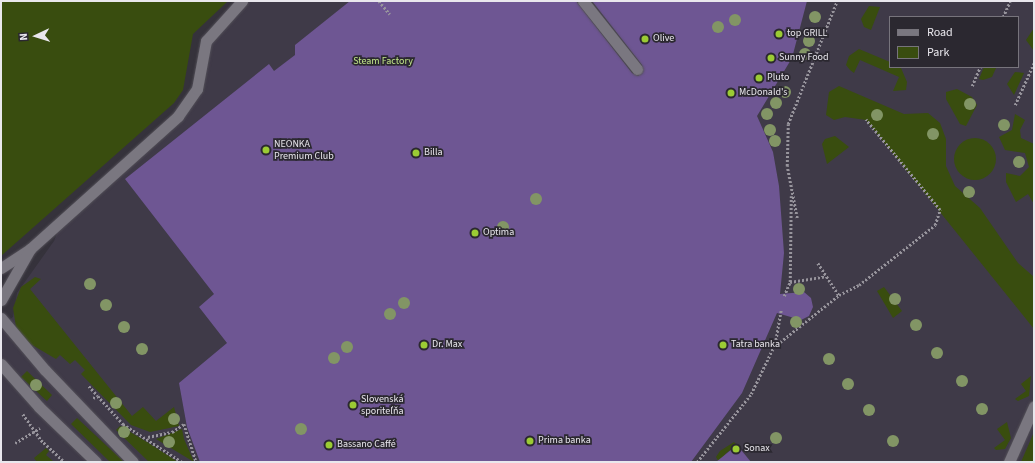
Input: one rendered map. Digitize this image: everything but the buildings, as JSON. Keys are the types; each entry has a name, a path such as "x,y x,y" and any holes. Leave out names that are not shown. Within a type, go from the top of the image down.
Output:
{"street":[{"path":"1,268 30,249 186,108 197,89 206,41 242,1"},
{"path":"583,1 637,69"},
{"path":"1,300 30,249"},
{"path":"1,318 74,402 133,462"},
{"path":"1,364 39,407 96,462"},
{"path":"1009,462 1034,406"}],"path":[{"path":"379,1 390,14"},
{"path":"797,218 791,192 786,152 790,119 837,1"},
{"path":"1003,16 1010,1"},
{"path":"1015,105 1034,63"},
{"path":"972,86 980,68"},
{"path":"773,348 839,295 860,286 935,225 940,210 866,120"},
{"path":"784,296 790,282 791,192"},
{"path":"818,263 839,295"},
{"path":"790,282 826,276"},
{"path":"697,462 750,394 773,348 781,312"},
{"path":"89,386 98,396"},
{"path":"148,437 172,432 184,424 196,462"},
{"path":"15,443 30,431 35,432"},
{"path":"41,440 64,462"}],"shaded area":[{"path":"242,1 1034,1 1034,462 1,462 1,326 13,317 17,293 54,241 63,218 186,108 203,49"}],"green space":[{"path":"1,1 228,1 193,34 183,90 174,103 1,256"},
{"path":"869,6 880,7 871,30 864,27 861,19"},
{"path":"1034,28 1034,51 1026,40"},
{"path":"859,49 889,62 889,68 901,68 907,82 906,90 893,91 899,77 860,60 854,73 846,65 849,56"},
{"path":"984,68 996,68 992,77 983,80 979,79"},
{"path":"1015,72 1024,73 1014,95 1007,84"},
{"path":"839,86 904,114 928,113 940,123 946,139 946,166 955,186 980,208 1018,263 1034,277 1034,329 866,120 845,117 834,120 826,115 829,92"},
{"path":"957,89 972,97 977,105 966,126 960,124 946,99 946,92"},
{"path":"1015,114 1025,120 1020,130 1021,138 1034,144 1034,204 1028,194 1016,202 1006,182 1006,173 1020,176 1029,167 1025,153 1005,150 999,137 1012,130"},
{"path":"835,136 849,147 827,164 822,144 825,139"},
{"path":"975,138 990,144 996,159 990,174 975,180 960,174 954,159 960,144"},
{"path":"35,277 41,279 30,289 132,416 143,407 156,421 174,407 179,426 150,432 131,425 81,374 85,370 75,360 70,364 60,355 56,359 27,342 16,327 13,308 21,287"},
{"path":"884,287 902,311 893,318 877,291"},
{"path":"27,371 52,395 47,401 21,377"},
{"path":"1031,376 1029,396 1018,401 1015,399 1026,391 1021,384"},
{"path":"77,418 124,462 110,462 71,424"},
{"path":"1007,422 1011,438 1005,449 996,450 994,448 1005,440 997,429"},
{"path":"120,426 178,462 149,462 116,430"},
{"path":"182,429 184,439 194,462 156,439"},
{"path":"1034,432 1034,462 1021,462"},
{"path":"734,442 737,445 725,454 729,459 719,462 716,457 720,451"},
{"path":"46,448 49,451 46,455 54,462 37,462 34,458"}],"place":[{"name":"top GRILL","path":"779,34"},
{"name":"Olive","path":"645,39"},
{"name":"Sunny Food","path":"771,58"},
{"name":"Pluto","path":"759,78"},
{"name":"McDonald's","path":"731,93"},
{"name":"NEONKA Premium Club","path":"266,150"},
{"name":"Billa","path":"416,153"},
{"name":"Optima","path":"475,233"},
{"name":"Dr. Max","path":"424,345"},
{"name":"Tatra banka","path":"723,345"},
{"name":"Slovenská sporiteľňa","path":"353,405"},
{"name":"Prima banka","path":"530,441"},
{"name":"Bassano Caffé","path":"329,445"},
{"name":"Sonax","path":"736,449"}],"park label":[{"name":"Steam Factory","path":"383,62"}]}
